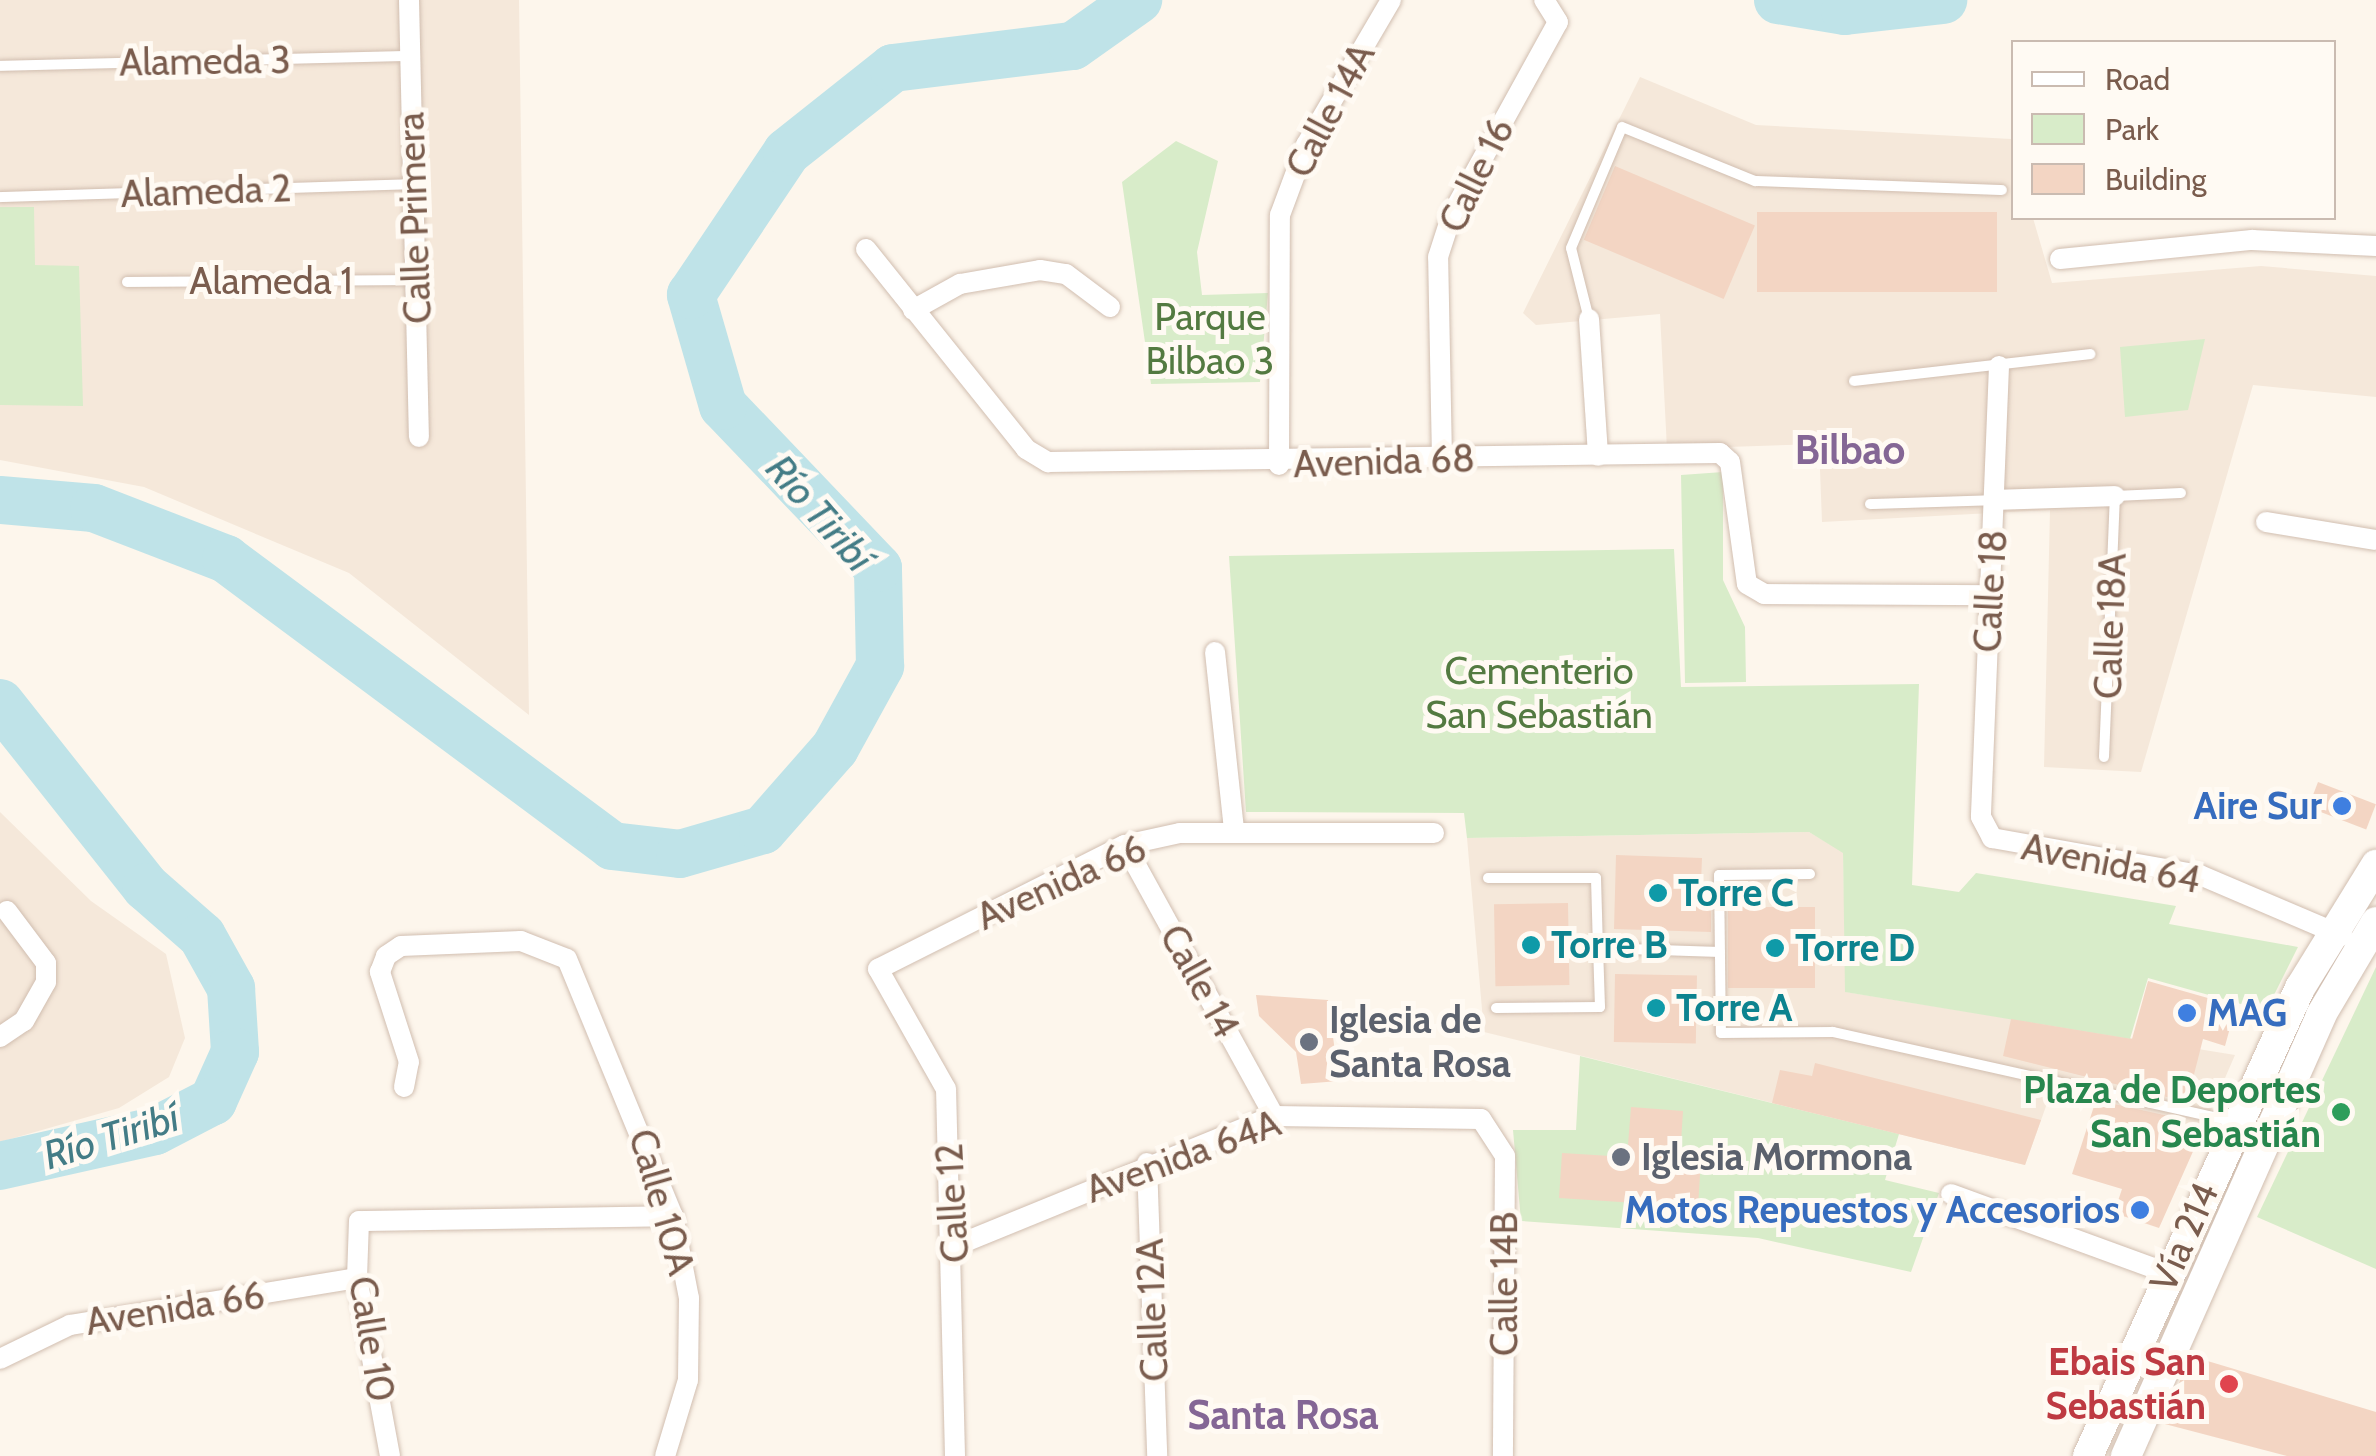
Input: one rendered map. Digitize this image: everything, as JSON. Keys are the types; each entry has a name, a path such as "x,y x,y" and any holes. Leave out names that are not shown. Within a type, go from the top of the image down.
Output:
{"main road":[{"name":"Vía 214","path":"2088,1456 2237,1122 2333,931 2376,864"},
{"name":"Vía 214","path":"2126,1456 2321,1016 2368,934"}],"street":[{"name":"Calle Primera","path":"409,0 419,437"},
{"name":"Calle 14A","path":"1279,464 1280,215 1306,145 1391,0"},
{"name":"Calle 16","path":"1442,459 1438,257 1452,214 1558,22 1544,0"},
{"path":"2060,258 2252,240 2376,246"},
{"path":"866,249 913,310 960,284 1040,270 1066,274 1110,307"},
{"name":"Avenida 68","path":"913,310 1026,449 1048,462 1279,464 1720,453 1730,462 1739,569 1764,594 1990,596"},
{"path":"1589,319 1598,456"},
{"name":"Calle 18","path":"1981,817 2000,366"},
{"path":"1995,500 2115,496"},
{"path":"2266,522 2376,540"},
{"path":"1215,652 1234,831"},
{"name":"Avenida 64","path":"1981,817 1992,838 2012,846 2200,875 2333,931 2368,934"},
{"name":"Avenida 66","path":"878,969 1125,846 1234,831 1434,833"},
{"name":"Calle 14","path":"1125,846 1274,1116"},
{"path":"0,1036 24,1020 46,982 46,963 7,911"},
{"name":"Calle 10A","path":"404,1087 409,1062 380,972 386,956 400,946 521,941 566,959 673,1216 689,1298 688,1380 664,1456"},
{"name":"Calle 12","path":"878,969 946,1089 955,1246 954,1456"},
{"name":"Avenida 64A","path":"955,1246 1147,1164 1274,1116 1482,1119"},
{"name":"Calle 14B","path":"1482,1119 1505,1156 1503,1456"},
{"name":"Calle 12A","path":"1147,1164 1157,1456"},
{"path":"1951,1194 2167,1274"},
{"name":"Calle 10","path":"390,1456 358,1278 360,1221 673,1216"},
{"name":"Avenida 66","path":"0,1359 70,1325 358,1278"}],"lane":[{"name":"Alameda 3","path":"0,66 410,56"},
{"path":"1589,319 1570,248 1622,127 1755,181 2002,190"},
{"name":"Alameda 2","path":"0,198 412,184"},
{"name":"Alameda 1","path":"127,282 416,280"},
{"path":"1854,381 2090,354"},
{"path":"2115,496 2181,493"},
{"name":"Calle 18A","path":"2104,757 2115,496"},
{"path":"1870,504 1995,500"},
{"path":"1810,874 1719,875 1721,1032 1833,1032 2237,1122"},
{"path":"1488,878 1596,878 1600,1006 1496,1008"},
{"path":"1598,948 1720,952"}],"shaded area":[{"path":"0,0 519,0 529,715 349,573 144,487 0,460"},
{"path":"1640,77 1756,125 2011,139 2011,220 2034,220 2052,283 2261,266 2376,276 2376,397 2253,385 2141,772 2044,767 2050,510 1822,522 1819,444 1667,449 1660,314 1536,325 1523,313"},
{"path":"0,812 91,901 166,954 185,1038 169,1077 119,1108 0,1142"},
{"path":"1809,832 1843,852 1846,992 2235,1055 2199,1138 2050,1095 2025,1165 1484,1032 1467,838"}],"green space":[{"name":"Parque Bilbao 3","path":"1176,141 1218,161 1197,252 1202,295 1268,293 1260,382 1151,384 1122,182"},
{"path":"0,207 34,207 35,265 79,266 83,406 0,405"},
{"path":"2205,339 2188,410 2125,417 2120,347"},
{"path":"1723,472 1723,580 1745,627 1746,682 1685,683 1681,475"},
{"name":"Cementerio San Sebastián","path":"1674,549 1681,687 1919,684 1912,885 1959,892 1976,873 2176,906 2169,924 2298,947 2266,1011 2148,978 2130,1039 1845,992 1843,853 1809,832 1467,838 1464,813 1246,812 1229,556"},
{"name":"Plaza de Deportes San Sebastián","path":"2376,967 2376,1269 2257,1217"},
{"path":"1580,1056 1899,1134 1885,1180 1939,1193 1911,1272 1758,1238 1521,1221 1513,1130 1576,1130"}],"building":[{"path":"1615,166 1755,225 1724,299 1584,240"},
{"path":"1757,212 1997,212 1997,292 1757,292"},
{"name":"Aire Sur","path":"2318,782 2376,804 2366,829 2308,807"},
{"name":"Torre C","path":"1616,855 1702,858 1700,907 1711,907 1711,932 1614,929"},
{"name":"Torre B","path":"1568,903 1569,985 1495,986 1494,904"},
{"name":"Torre D","path":"1728,907 1815,907 1815,988 1728,988"},
{"name":"Torre A","path":"1615,974 1697,975 1696,1043 1614,1042"},
{"path":"2148,981 2236,1006 2225,1046 2203,1039 2187,1102 2003,1056 2011,1019 2132,1039"},
{"name":"Iglesia de Santa Rosa","path":"1256,995 1328,1000 1339,1081 1301,1084 1296,1052 1259,1016"},
{"path":"1815,1063 2041,1120 2025,1165 1772,1103 1780,1070 1812,1076"},
{"path":"2096,1100 2182,1119 2179,1133 2199,1138 2159,1228 2114,1213 2122,1189 2072,1174"},
{"name":"Iglesia Mormona","path":"1631,1107 1683,1111 1680,1158 1701,1159 1698,1207 1559,1198 1562,1153 1627,1157"},
{"name":"Ebais San Sebastián","path":"2191,1356 2376,1412 2376,1456 2287,1456 2161,1423"}],"waterway":[{"name":"Río Tiribí","path":"0,500 94,508 226,559 612,846 680,854 763,830 835,748 880,666 878,568 723,406 691,295 787,152 893,68 1073,46 1138,0"},
{"name":"Río Tiribí","path":"1778,0 1845,11 1943,0"},
{"name":"Río Tiribí","path":"0,703 146,887 202,936 231,988 235,1052 213,1101 155,1131 0,1166"}],"place":[{"name":"Aire Sur","path":"2342,806"},
{"name":"Torre C","path":"1658,893"},
{"name":"Torre B","path":"1531,945"},
{"name":"Torre D","path":"1775,948"},
{"name":"Torre A","path":"1656,1008"},
{"name":"MAG","path":"2187,1013"},
{"name":"Iglesia de Santa Rosa","path":"1309,1042"},
{"name":"Plaza de Deportes San Sebastián","path":"2341,1112"},
{"name":"Iglesia Mormona","path":"1621,1157"},
{"name":"Motos Repuestos y Accesorios","path":"2140,1210"},
{"name":"Ebais San Sebastián","path":"2229,1384"}],"district":[{"name":"Bilbao","path":"1850,450"},
{"name":"Santa Rosa","path":"1283,1415"}]}
